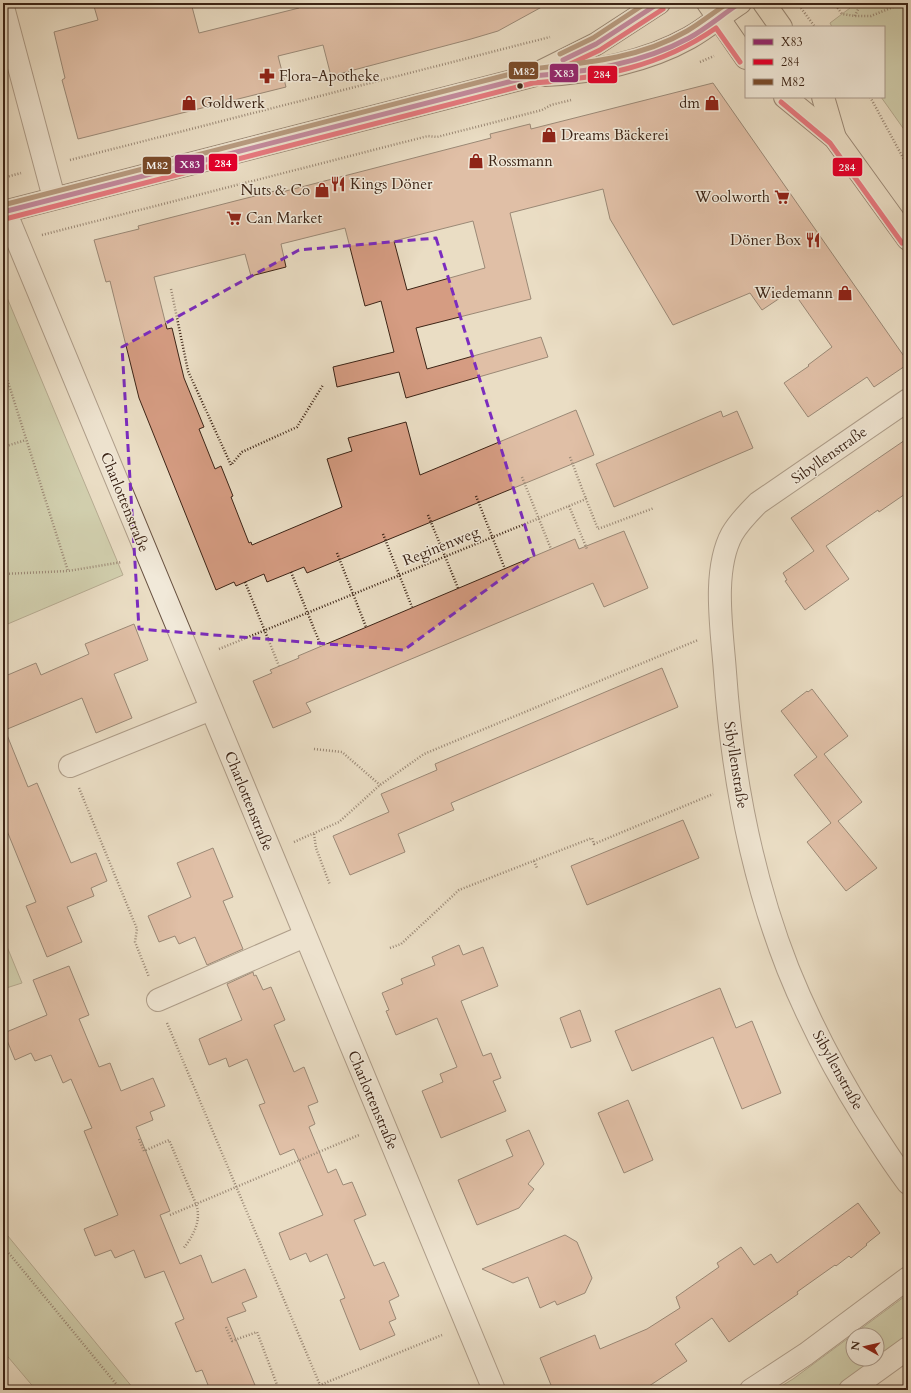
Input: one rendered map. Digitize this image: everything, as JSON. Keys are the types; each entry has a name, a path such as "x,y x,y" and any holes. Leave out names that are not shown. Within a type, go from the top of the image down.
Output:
{"main road":[{"path":"532,76 596,44 659,3"},
{"path":"4,212 532,76 558,75 602,68 639,59 677,44 690,37 713,10 740,3"},
{"path":"764,3 780,26"},
{"path":"713,10 745,57"},
{"path":"786,98 835,138 908,239"},
{"path":"823,98 835,138"}],"street":[{"path":"3,7 54,198"},
{"name":"Charlottenstraße","path":"4,212 494,1390"},
{"name":"Sibyllenstraße","path":"908,400 758,503 744,517 732,534 723,555 720,589 727,705 738,784 746,829 769,913 788,968 828,1054 860,1111 893,1163 908,1183"},
{"path":"70,766 211,709"},
{"path":"158,1000 306,936"},
{"path":"751,1390 806,1354 908,1278"},
{"path":"850,1390 908,1348"}],"path":[{"path":"834,3 842,14 855,16 871,16 903,3"},
{"path":"855,16 861,3"},
{"path":"804,12 814,26"},
{"path":"74,159 551,37"},
{"path":"871,98 908,167"},
{"path":"55,232 130,214 428,136 438,136 542,110 551,105"},
{"path":"171,289 188,371 231,465 242,452 297,427 323,385"},
{"path":"3,366 68,571"},
{"path":"3,389 9,386"},
{"path":"3,447 26,440"},
{"path":"570,457 598,529 654,508"},
{"path":"522,477 551,549"},
{"path":"476,496 505,568"},
{"name":"Reginenweg","path":"219,650 586,499"},
{"path":"569,506 587,549"},
{"path":"428,516 458,588"},
{"path":"383,534 412,607"},
{"path":"337,553 366,627"},
{"path":"3,574 68,571 122,562"},
{"path":"292,572 321,646"},
{"path":"244,582 279,666"},
{"path":"294,842 339,822 380,785 424,754 699,640"},
{"path":"314,749 342,752 380,785"},
{"path":"70,766 137,929 135,942 158,1000 320,1385"},
{"path":"390,948 401,944 459,890 592,838 594,844 713,794"},
{"path":"314,834 316,848 330,885"},
{"path":"534,861 537,868"},
{"path":"170,1215 359,1135"},
{"path":"139,1139 144,1151 169,1140 196,1204 198,1209 198,1220 192,1236 183,1249"},
{"path":"3,1246 120,1390"},
{"path":"226,1327 232,1341 257,1332 279,1390"},
{"path":"308,1390 442,1335"}],"highlighted area":[{"path":"436,238 534,555 404,650 139,629 122,347 299,250"}],"green space":[{"path":"847,3 908,3 908,135 882,98 885,98 885,26 832,26 830,23 850,8"},
{"path":"3,288 123,575 3,626"},
{"path":"3,937 22,983 3,989"},
{"path":"3,1230 134,1390 36,1390 3,1351"},
{"path":"908,1294 908,1335 885,1352 885,1327 863,1327"},
{"path":"845,1341 845,1367 864,1367 833,1390 775,1390 793,1379"}],"building":[{"path":"93,3 191,3 199,33 299,8 298,3 549,3 498,31 331,76 323,45 278,56 286,87 78,139 62,80 65,78 54,32 98,20"},
{"path":"713,83 908,364 874,387 867,377 808,417 784,383 809,366 808,365 832,347 792,290 762,310 750,293 673,325 610,219 603,189 510,213 531,299 416,328 427,369 541,337 548,357 406,398 399,372 337,387 333,367 394,352 381,301 365,306 345,228 281,244 286,267 251,276 245,254 154,277 167,329 172,328 184,378 204,427 199,429 215,469 221,466 249,543 251,542 252,545 342,507 327,459 352,451 348,438 406,422 420,475 576,410 594,455 307,573 304,567 267,582 264,574 236,586 234,582 216,590 139,398 110,281 106,282 94,240 139,229 138,226 239,200 279,190 282,192 491,138 490,134 530,124 531,129","holes":["473,221 485,268 407,290 394,241"]},
{"path":"721,411 723,417 737,411 753,448 614,507 596,464"},
{"path":"908,438 908,492 879,512 878,510 826,546 849,579 805,610 785,581 787,580 783,573 814,551 791,518"},
{"path":"624,531 648,588 604,607 593,583 306,703 311,712 273,728 253,681 272,673 270,670 299,658 298,656 575,539 579,549"},
{"path":"134,624 148,660 114,674 132,718 96,733 82,698 5,730 28,787 37,783 71,863 96,853 107,881 91,888 94,896 67,907 82,942 47,957 26,906 36,902 3,821 3,677 36,663 41,675 89,654 85,644"},
{"path":"662,668 678,707 451,803 454,810 398,834 405,852 350,875 333,836 389,812 381,794 437,770 435,764"},
{"path":"812,689 848,736 824,754 862,802 838,821 877,868 846,891 807,842 831,823 794,775 817,757 781,711 807,691 808,692"},
{"path":"683,820 699,858 587,905 571,866"},
{"path":"213,848 233,897 223,901 243,949 207,965 195,937 179,944 175,936 159,942 148,916 191,897 177,863"},
{"path":"459,945 463,955 483,947 498,986 461,1001 483,1056 491,1053 501,1078 493,1081 506,1111 441,1138 422,1091 443,1082 440,1074 457,1067 437,1018 396,1035 386,1011 389,1010 382,993 403,984 401,979 435,965 432,957"},
{"path":"69,966 89,1015 79,1019 99,1067 110,1063 121,1091 153,1078 165,1106 150,1112 153,1120 136,1127 170,1211 160,1215 180,1264 201,1255 212,1283 245,1269 257,1297 242,1303 246,1311 227,1318 257,1390 210,1390 202,1370 196,1372 175,1323 184,1319 164,1271 145,1278 134,1250 115,1258 111,1250 95,1256 84,1229 118,1215 84,1131 92,1128 71,1079 63,1083 51,1055 35,1061 31,1053 15,1060 4,1033 47,1015 33,980"},
{"path":"253,972 263,990 271,987 285,1020 274,1025 294,1072 304,1067 318,1102 308,1106 315,1124 309,1127 328,1173 336,1169 343,1185 352,1182 366,1215 354,1220 374,1266 384,1262 399,1296 389,1301 396,1319 389,1322 395,1335 360,1350 340,1300 345,1298 327,1254 310,1262 306,1253 290,1260 279,1233 323,1215 294,1149 280,1155 259,1105 265,1103 247,1059 229,1067 226,1058 209,1065 199,1039 242,1020 227,984"},
{"path":"720,988 736,1028 752,1021 781,1093 742,1109 713,1037 632,1071 615,1031"},
{"path":"580,1010 591,1041 571,1048 560,1018"},
{"path":"628,1100 653,1160 624,1173 598,1113"},
{"path":"529,1130 544,1164 528,1184 534,1189 519,1208 477,1225 458,1180 513,1156 506,1140"},
{"path":"858,1203 880,1233 851,1258 849,1256 836,1266 835,1265 797,1292 798,1294 729,1342 712,1318 675,1344 687,1361 643,1390 553,1390 540,1358 595,1335 600,1349 647,1329 680,1308 676,1297 719,1267 717,1263 741,1247 754,1265 771,1254 777,1263"},
{"path":"565,1235 577,1242 592,1278 585,1293 557,1305 555,1301 540,1308 528,1277 513,1283 482,1269"}],"transit line":[{"name":"M82","path":"560,54 593,38 646,3"},
{"name":"X83","path":"563,60 596,44 659,3"},
{"name":"M82","path":"3,205 530,69 591,62 630,54 650,48 687,31 728,3"},
{"name":"X83","path":"3,212 532,76 593,69 632,60 671,47 689,38 740,3"},
{"name":"284","path":"566,66 600,50 663,9"},
{"name":"284","path":"5,219 533,83 582,78 629,68 673,52 716,28 740,62"},
{"name":"284","path":"781,102 830,143 902,243"}],"place":[{"name":"Flora-Apotheke","path":"267,76"},
{"name":"Goldwerk","path":"189,103"},
{"name":"dm","path":"712,103"},
{"name":"Dreams Bäckerei","path":"549,135"},
{"name":"Rossmann","path":"476,161"},
{"name":"Kings Döner","path":"338,184"},
{"name":"Nuts & Co","path":"322,190"},
{"name":"Woolworth","path":"782,197"},
{"name":"Can Market","path":"234,218"},
{"name":"Döner Box","path":"813,240"},
{"name":"Wiedemann","path":"845,293"}]}
